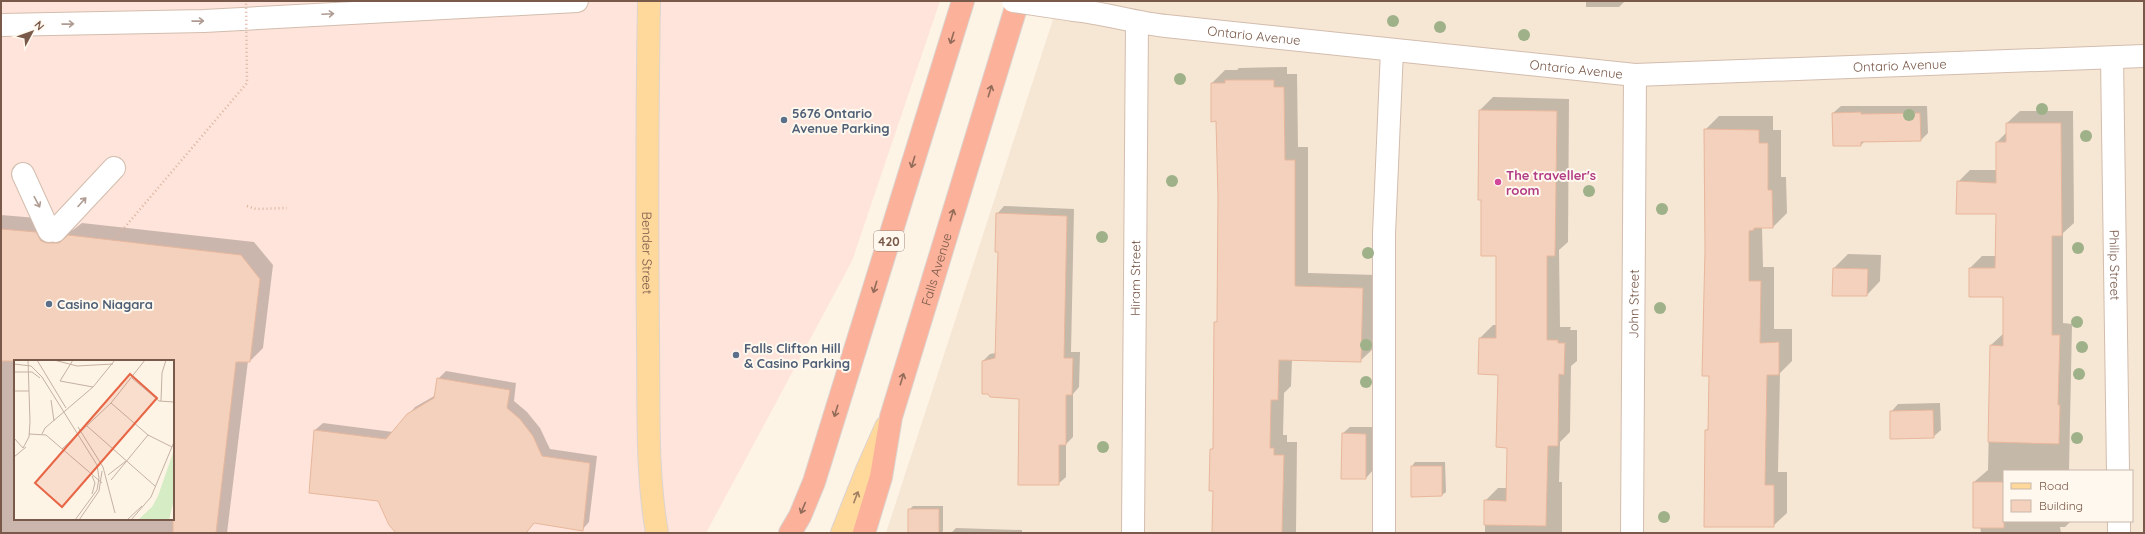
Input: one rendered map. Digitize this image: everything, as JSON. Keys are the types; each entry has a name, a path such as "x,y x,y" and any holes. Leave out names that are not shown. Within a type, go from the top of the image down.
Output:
{"highway":[{"name":"420","path":"790,533 814,482 964,1"},
{"name":"Falls Avenue","path":"891,417 1018,1"},
{"path":"864,533 881,477 891,417"}],"main road":[{"name":"Bender Street","path":"648,1 647,262 649,423 652,504 657,533"},
{"name":"Falls Avenue","path":"842,533 866,470 891,417"},
{"name":"Bender Street","path":"644,533 652,504"}],"street":[{"path":"1,25 204,21 577,1"},
{"name":"Ontario Avenue","path":"1013,1 1098,12 1137,23 1635,75 2144,56"},
{"name":"Hiram Street","path":"1133,533 1137,23"},
{"path":"1384,533 1384,234 1392,50"},
{"name":"Philip Street","path":"2112,58 2118,470"},
{"name":"John Street","path":"1632,533 1635,75"},
{"path":"23,174 52,231 114,168"},
{"path":"2119,522 2119,533"}],"path":[{"path":"114,240 248,83 246,1"},
{"path":"247,206 256,209 287,208"}],"shaded area":[{"path":"1,1 940,1 852,261 706,533 1,533"},
{"path":"1059,1 2144,1 2144,533 886,533"}],"building":[{"path":"1225,80 1274,80 1274,87 1284,87 1285,160 1295,160 1295,286 1363,288 1361,362 1279,360 1278,400 1271,400 1270,448 1274,448 1274,455 1284,455 1282,533 1212,533 1213,491 1209,491 1210,449 1213,449 1214,322 1217,322 1218,197 1216,121 1211,122 1211,83 1225,83"},
{"path":"1479,110 1557,111 1555,256 1547,256 1547,340 1558,340 1558,343 1565,343 1564,375 1559,374 1558,446 1548,446 1546,526 1484,525 1484,500 1506,501 1507,448 1496,447 1498,375 1478,374 1479,338 1496,338 1496,256 1481,256 1481,200 1478,200"},
{"path":"1861,112 1861,114 1920,113 1921,141 1861,142 1861,146 1833,146 1832,113"},
{"path":"2006,123 2061,123 2062,236 2052,236 2052,335 2060,335 2058,405 2060,405 2059,444 1988,442 1990,345 2003,346 2003,297 1969,297 1969,268 1995,268 1996,214 1956,214 1957,181 1996,183 1996,142 2006,142"},
{"path":"1704,129 1759,130 1759,143 1768,143 1768,190 1772,190 1773,228 1754,228 1754,230 1749,231 1749,281 1761,281 1760,343 1779,342 1779,375 1767,375 1765,485 1774,485 1774,527 1704,527 1705,430 1708,430 1709,376 1702,376 1705,250"},
{"path":"996,213 1067,216 1064,358 1073,358 1072,395 1066,395 1066,445 1059,445 1059,485 1018,485 1019,399 990,397 988,394 982,394 982,361 995,358 998,252 995,252"},
{"path":"1,229 36,232 41,241 47,243 59,243 68,235 241,255 260,279 250,362 236,362 216,533 173,533 174,360 1,361"},
{"path":"1833,268 1868,269 1867,296 1832,296"},
{"path":"437,378 510,390 507,408 520,419 533,436 542,456 590,463 583,531 534,523 526,533 396,533 389,525 378,501 309,493 314,430 386,439 407,414 434,398"},
{"path":"1933,410 1934,438 1890,439 1890,411"},
{"path":"1342,433 1366,434 1366,479 1341,479"},
{"path":"1411,466 1442,466 1442,496 1411,497"},
{"path":"1973,482 2003,482 2004,528 1973,528"},
{"path":"908,509 939,509 939,533 908,533"}],"place":[{"name":"5676 Ontario Avenue Parking","path":"784,120"},
{"name":"The traveller's room","path":"1498,182"},
{"name":"Casino Niagara","path":"49,304"},
{"name":"Falls Clifton Hill & Casino Parking","path":"736,355"}]}
